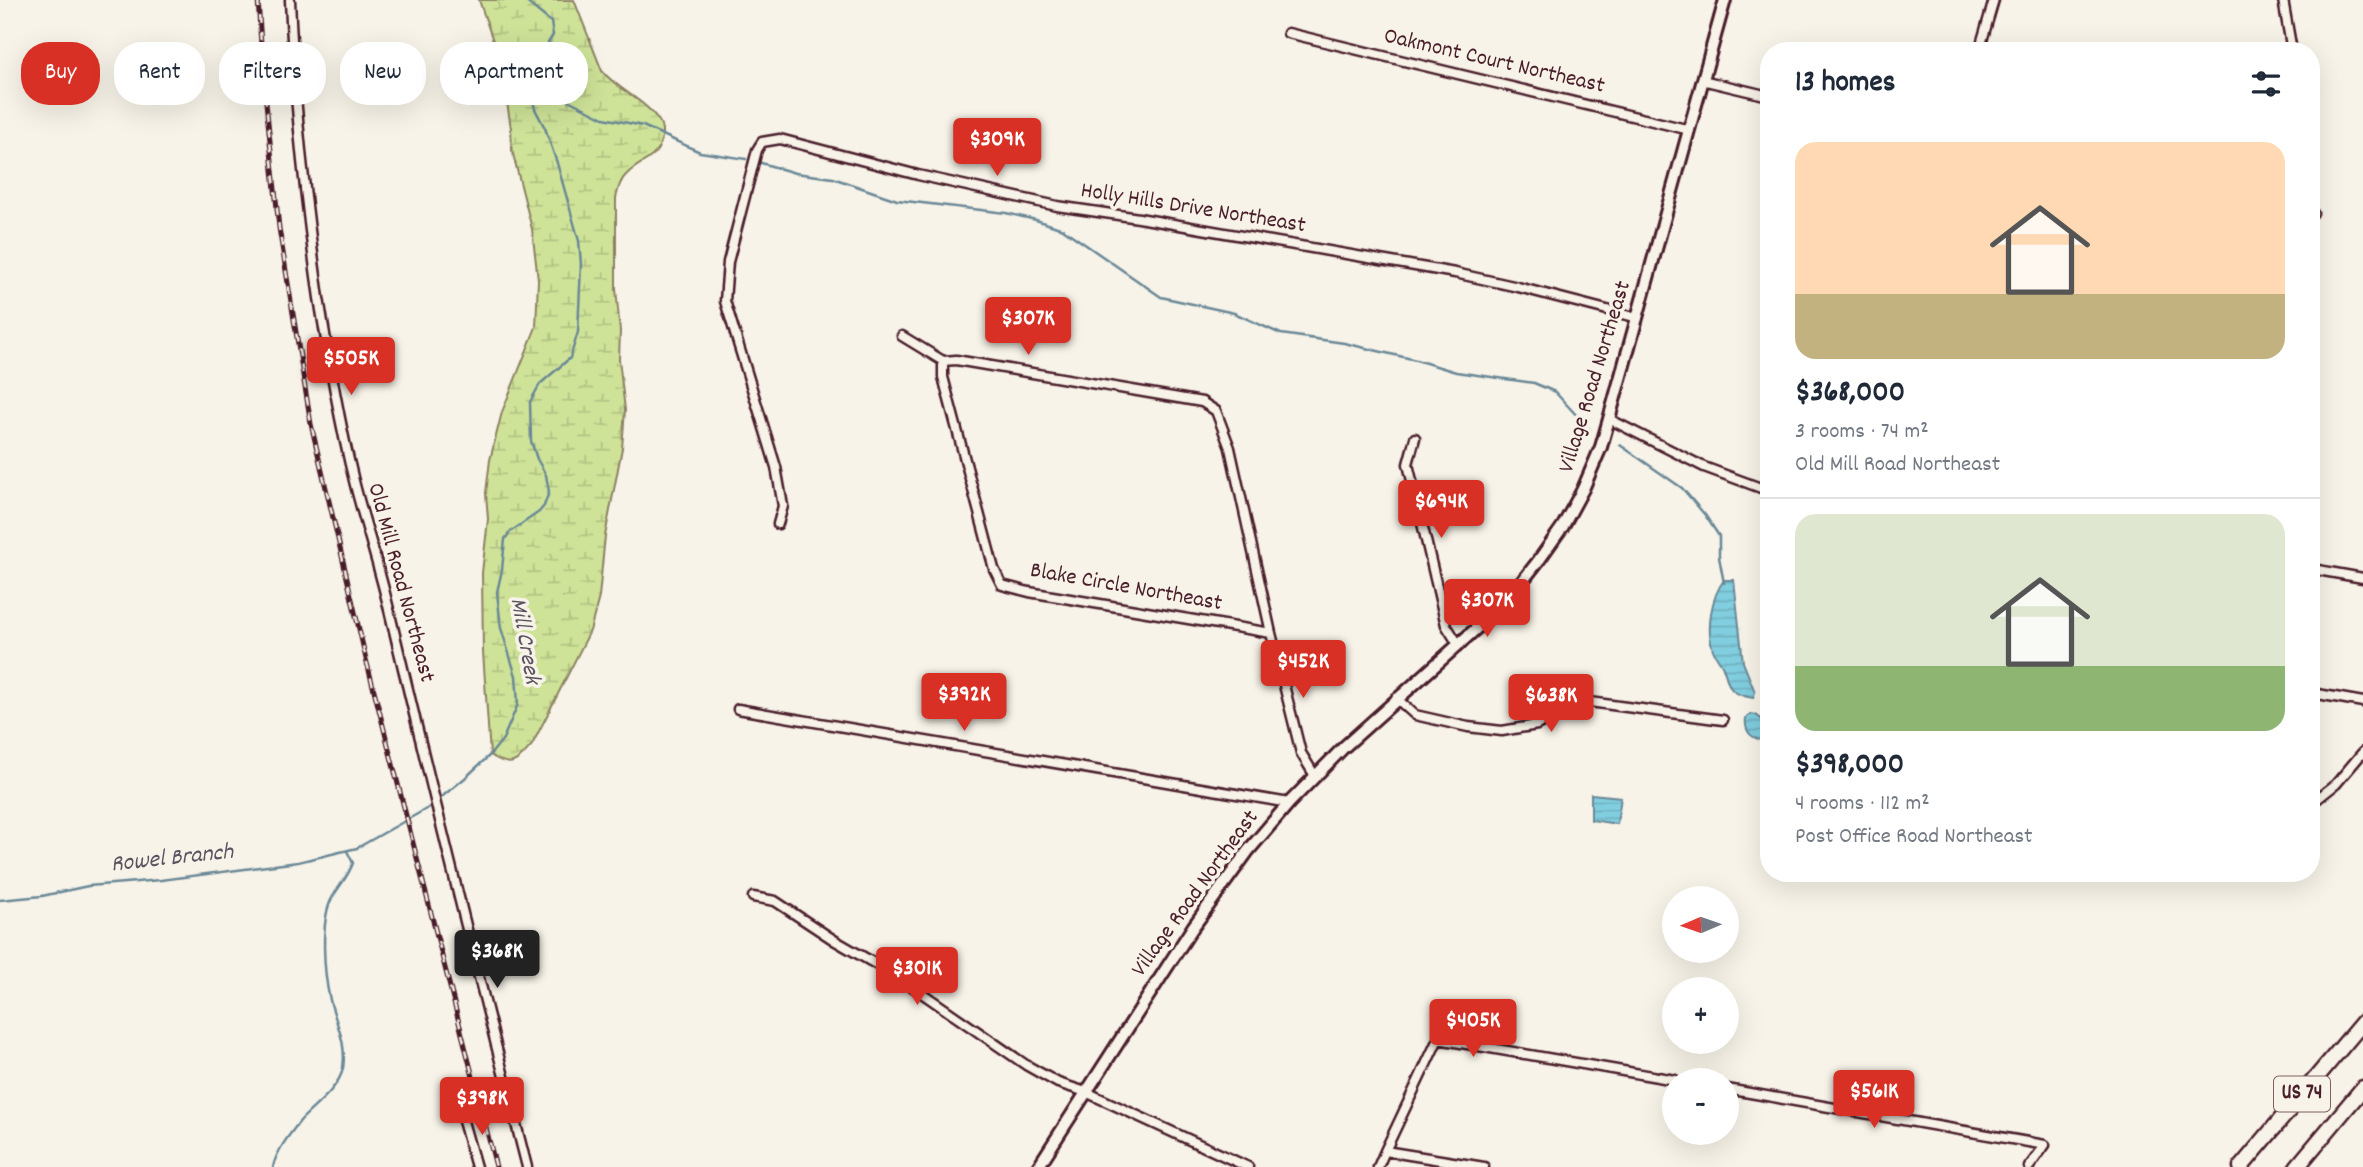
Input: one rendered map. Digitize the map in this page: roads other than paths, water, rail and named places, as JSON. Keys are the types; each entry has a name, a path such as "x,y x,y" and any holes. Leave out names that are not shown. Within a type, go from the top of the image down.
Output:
{"highway":[{"name":"US 74","path":"2241,1167 2363,1022"},
{"name":"US 74","path":"2297,1167 2363,1088"}],"main road":[{"name":"Village Road Northeast","path":"1038,1167 1193,928 1248,851 1315,776 1396,698 1507,601 1563,526 1592,468 1609,419 1725,0"}],"street":[{"name":"Old Mill Road Northeast","path":"290,0 302,160 313,256 333,383 354,481 383,583 439,821 527,1167"},
{"path":"1982,42 1994,0"},
{"path":"2283,0 2290,42"},
{"name":"Oakmont Court Northeast","path":"1288,33 1690,130"},
{"path":"1702,80 1760,94"},
{"name":"Holly Hills Drive Northeast","path":"778,524 783,506 776,467 725,301 728,262 757,149 762,142 780,139 918,175 1057,206 1153,220 1455,273 1638,318"},
{"path":"902,336 943,362 956,360 1202,401 1216,411 1230,448 1301,753 1315,776"},
{"name":"Blake Circle Northeast","path":"943,362 943,377 994,569 1002,585 1029,592 1271,633"},
{"path":"1609,419 1704,467 1760,488"},
{"path":"1415,438 1408,464 1446,625 1458,644"},
{"path":"2320,570 2363,578"},
{"path":"2320,694 2363,702"},
{"path":"1396,698 1415,715 1468,727 1503,731 1537,725 1582,701 1723,720"},
{"path":"738,709 1289,803"},
{"path":"2320,797 2336,784 2363,752"},
{"path":"753,897 775,901 834,940 900,978 1026,1065 1058,1083 1086,1093 1248,1167"},
{"path":"1378,1167 1437,1039 1662,1078"},
{"path":"1739,1091 2045,1145 2029,1167"},
{"path":"461,1114 476,1167"},
{"path":"1385,1151 1485,1167"}],"water":[{"path":"1724,580 1734,580 1743,662 1755,692 1753,698 1737,693 1730,687 1711,642 1713,604"},
{"path":"1751,714 1760,718 1760,739 1748,732 1746,718"},
{"path":"1591,794 1621,797 1617,824 1591,820"}],"waterway":[{"name":"Mill Creek","path":"0,900 42,896 88,886 161,880 298,862 357,848 428,808 465,778 503,739 518,704 516,676 501,628 497,592 505,539 510,532 539,512 549,492 546,475 531,441 530,402 540,384 570,358 578,332 581,264 579,241 557,163 535,109 528,80 528,66 542,53 553,35 551,22 524,0"},
{"path":"578,105 604,118 643,126 700,152 746,159"},
{"path":"758,162 795,173 833,178 897,200 1006,213 1036,220 1063,229 1161,297 1234,313 1281,334 1344,343 1456,372 1534,383 1555,392 1590,430"},
{"path":"1620,445 1682,488 1705,515 1719,536 1719,557 1724,583"},
{"path":"273,1167 288,1137 337,1083 343,1068 342,1041 326,977 324,935 331,900 353,863 347,851"}],"railway":[{"path":"258,0 279,228 311,424 366,659 496,1167"}],"water label":[{"name":"Rowel Branch","path":"172,859"}]}
